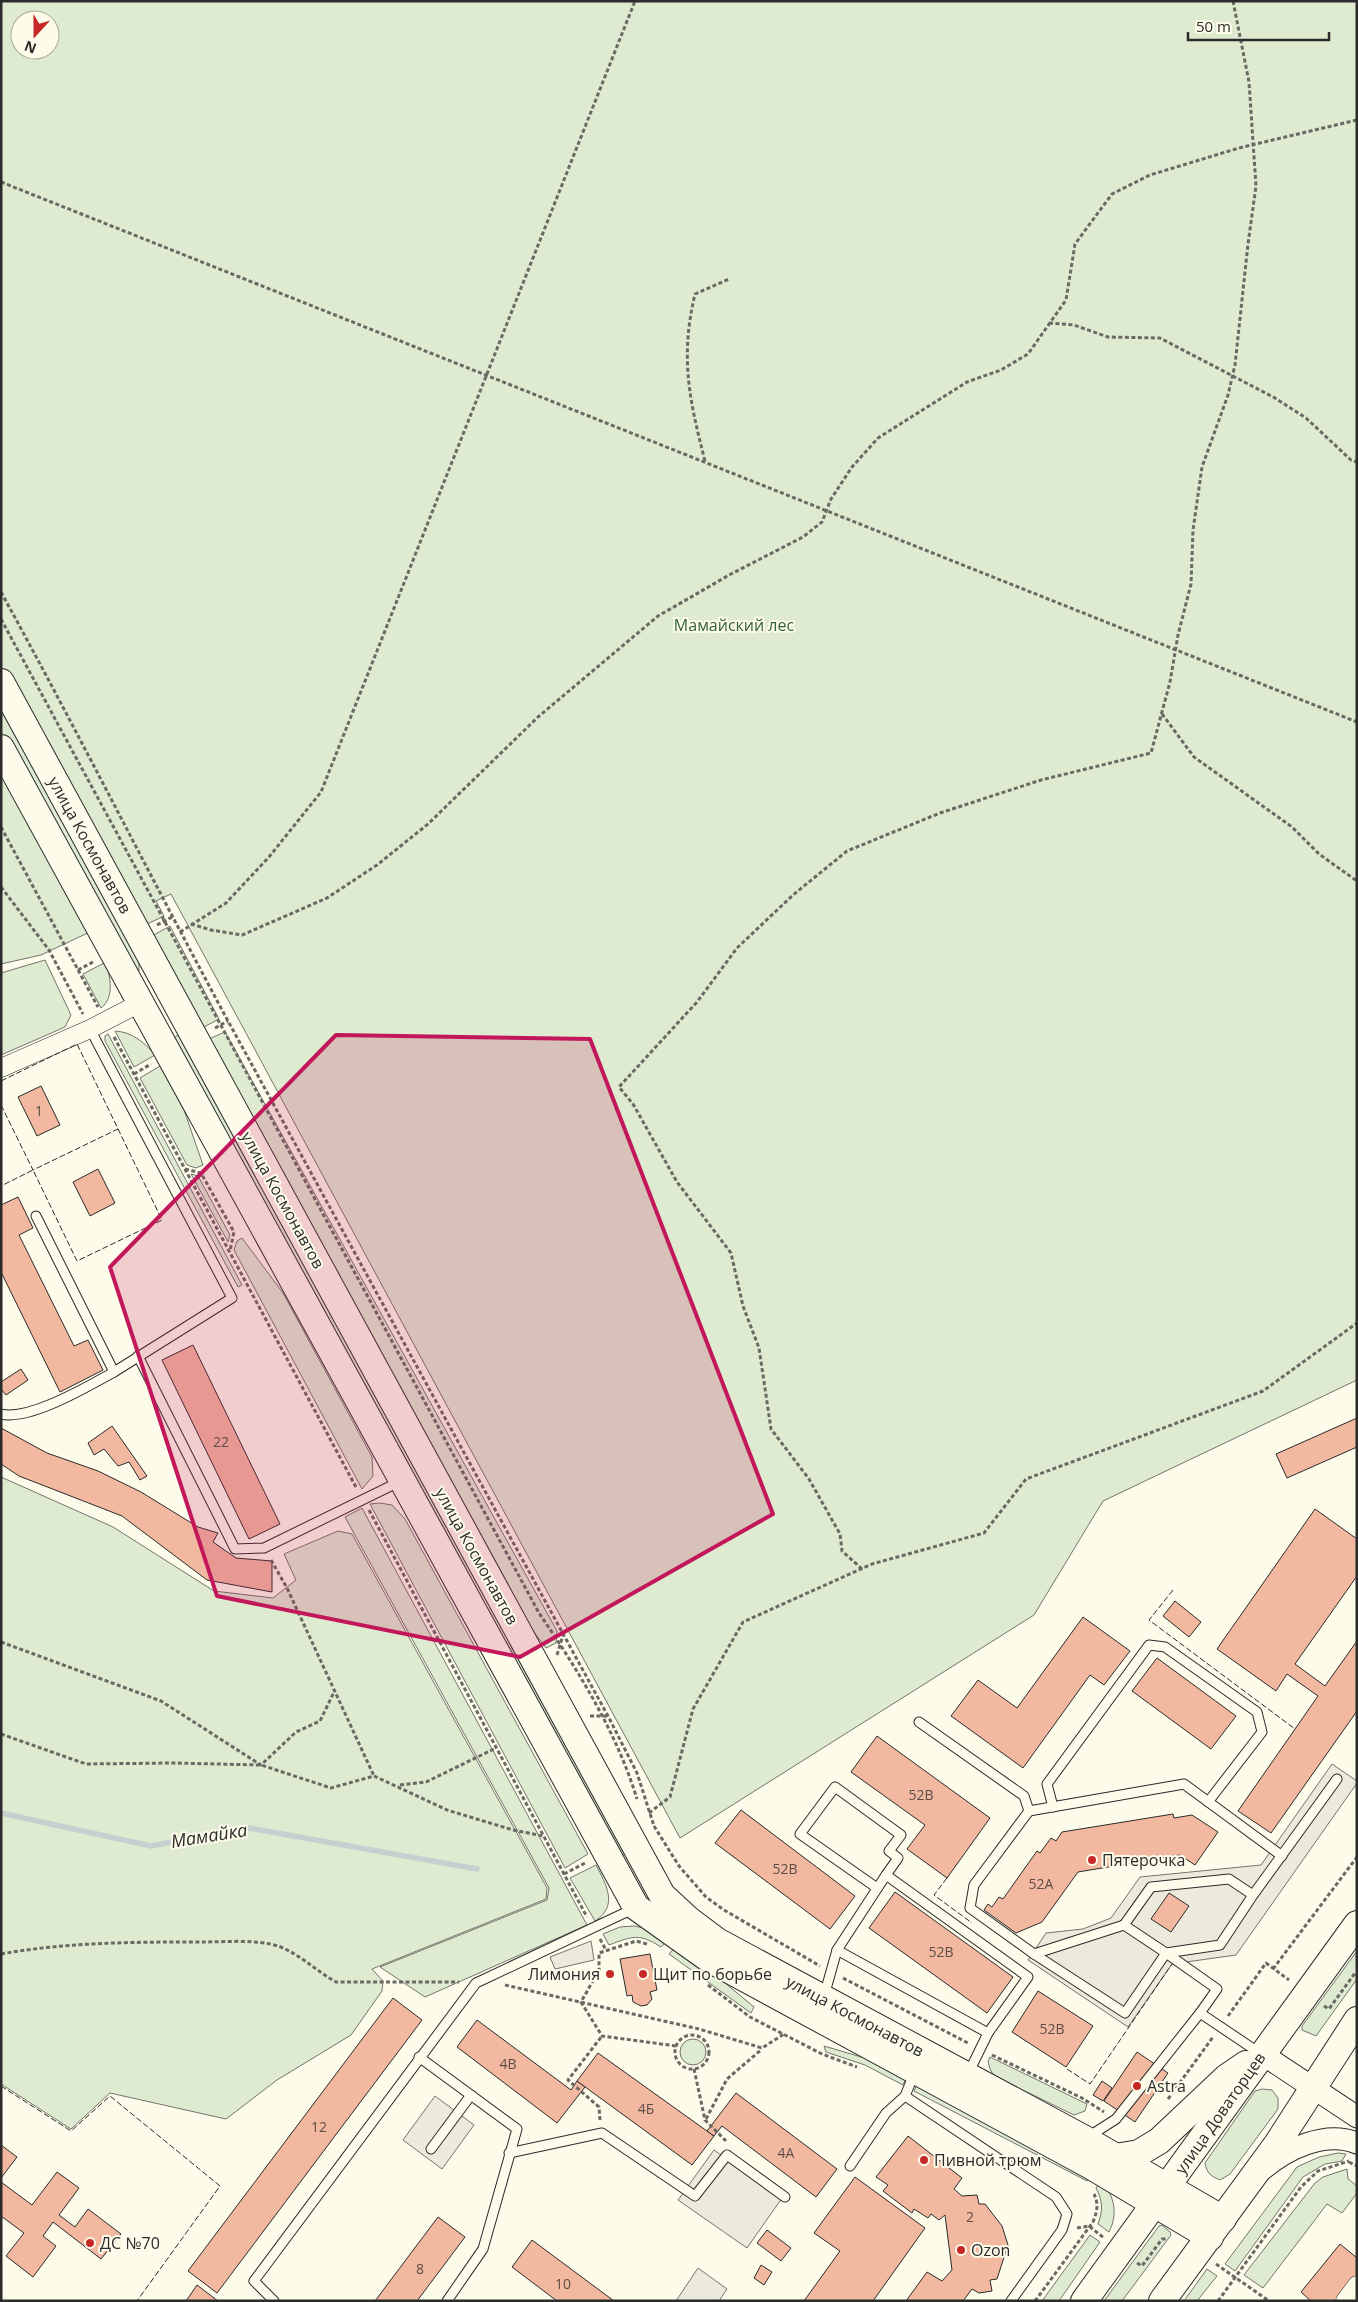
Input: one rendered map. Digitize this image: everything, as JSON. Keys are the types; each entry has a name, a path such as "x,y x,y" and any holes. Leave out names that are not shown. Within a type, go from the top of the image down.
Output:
{"main road":[{"name":"улица Космонавтов","path":"1,682 649,1901 689,1920 717,1941 826,1988 966,2076 1085,2140 1107,2168"},
{"name":"улица Космонавтов","path":"1,748 401,1481 649,1901 709,1959 916,2072 1107,2168"},
{"name":"улица Доваторцев","path":"1084,2301 1126,2244 1170,2196 1262,2054 1357,1924"},
{"path":"1162,2301 1277,2144 1357,2020"},
{"path":"1107,2168 1159,2141 1227,2076 1262,2054"},
{"path":"1107,2168 1170,2196 1216,2228"},
{"path":"1107,2168 1126,2209 1128,2221 1126,2244"}],"street":[{"path":"1,1068 98,1025 140,1003"},
{"path":"1262,2054 1357,2117"},
{"path":"1255,2175 1275,2158 1314,2141 1335,2138 1355,2150"},
{"path":"1345,2301 1357,2285"}],"lane":[{"path":"1,1414 9,1416 52,1404 114,1372 232,1298 98,1025"},
{"path":"36,1216 114,1372"},
{"path":"138,1356 236,1549 264,1548 401,1481"},
{"path":"1054,1807 1047,1784 1149,1646 1165,1647 1257,1712 1262,1732 1208,1802"},
{"path":"919,1722 1024,1796 1029,1812"},
{"path":"1282,1856 1184,1784 1029,1812 974,1884 970,1908 1034,1954 1125,2013 1166,1953 1220,1945 1253,1895 1282,1856 1338,1779"},
{"path":"826,1988 837,1950 898,1858 889,1851 901,1835 836,1787 800,1834 877,1888"},
{"path":"886,1875 1028,1976 988,2033 966,2076"},
{"path":"1034,1954 1124,1925 1151,1887 1228,1879 1253,1895"},
{"path":"274,2301 254,2281 419,2057 476,1983 649,1901"},
{"path":"1085,2140 1116,2119 1200,2013 1217,1988 1124,1925"},
{"path":"837,1950 988,2033"},
{"path":"1200,2013 1262,2054"},
{"path":"419,2057 517,2129 483,2249 447,2301"},
{"path":"850,2166 886,2113 905,2096 916,2072"},
{"path":"431,2148 471,2095"},
{"path":"905,2096 1056,2197 1067,2214 1062,2230 1012,2301"},
{"path":"509,2154 602,2133 695,2196 727,2155 785,2197"}],"path":[{"path":"180,932 226,903 269,857 321,792 635,1"},
{"path":"862,1569 842,1551 840,1534 810,1479 771,1429 759,1348 743,1306 731,1252 677,1182 633,1104 619,1087 697,1002 737,948 793,894 847,851 940,813 1032,783 1151,754 1191,584 1193,530 1202,467 1228,395 1232,377 1256,186 1249,82 1233,1"},
{"path":"191,924 211,930 242,935 327,898 377,865 428,824 576,683 658,616 731,574 803,537 822,522 831,499 852,467 878,438 967,382 1001,370 1028,354 1066,300 1075,244 1112,194 1150,175 1254,145 1357,120"},
{"path":"1,182 1357,722"},
{"path":"705,462 693,417 686,361 688,322 695,294 729,279"},
{"path":"1049,324 1074,325 1108,337 1160,338 1232,377 1253,385 1306,418 1350,460 1357,462"},
{"path":"1,592 80,737 180,932 608,1716 637,1773 648,1813 654,1826"},
{"path":"1,619 539,1613 560,1644 602,1716 630,1776 638,1804"},
{"path":"1161,713 1194,757 1292,827 1319,854 1357,881"},
{"path":"1,827 98,1025"},
{"path":"1,887 49,950 98,1025 185,1169 593,1929"},
{"path":"185,1169 201,1173 234,1232 229,1252"},
{"path":"648,1813 670,1797 693,1709 743,1622 872,1564 984,1534 1026,1479 1262,1391 1357,1323"},
{"path":"264,1548 287,1588 374,1776"},
{"path":"561,1662 557,1655 563,1634"},
{"path":"1,1642 161,1701 261,1766 330,1788 374,1776 398,1785 447,1810 513,1830 544,1836"},
{"path":"1,1734 86,1764 172,1763 261,1766 296,1732 320,1721 335,1690"},
{"path":"586,1708 591,1716 608,1716"},
{"path":"398,1785 426,1782 496,1748"},
{"path":"1273,1969 1357,1858"},
{"path":"580,2002 599,1970 599,1953 636,1941 651,1946"},
{"path":"1,1954 35,1948 92,1944 266,1943 299,1956 319,1972 336,1982 476,1983"},
{"path":"1166,2102 1266,1963"},
{"path":"812,1968 826,1988"},
{"path":"494,1974 500,1984 699,2029 762,2048"},
{"path":"703,1982 750,2017 822,2054 863,2069"},
{"path":"580,2002 602,2036 676,2046"},
{"path":"698,2036 699,2029"},
{"path":"705,2120 727,2079 762,2048 784,2034"},
{"path":"602,2036 568,2080 599,2107 602,2133"},
{"path":"685,2036 698,2036 705,2040 710,2051 704,2064 694,2069 686,2068 678,2062 675,2054 676,2046 685,2036"},
{"path":"694,2069 705,2120 727,2142 727,2155"},
{"path":"1218,2301 1302,2187 1318,2171 1349,2162 1355,2150"},
{"path":"1036,2301 1097,2213 1098,2201 1091,2186 1107,2168"}],"highlighted area":[{"path":"336,1035 590,1039 773,1514 520,1657 217,1596 110,1267"}],"green space":[{"name":"Мамайский лес","path":"1,1 1357,1 1357,1380 1103,1501 1034,1615 680,1838 171,894 156,901 164,916 145,925 139,954 139,971 136,973 109,923 41,955 1,964"},
{"path":"170,926 219,1019 202,1028 152,936"},
{"path":"45,960 71,1015 65,1027 1,1055 1,973"},
{"path":"106,962 110,980 110,993 101,1008 83,974"},
{"path":"115,1031 127,1033 137,1038 155,1055 134,1067"},
{"path":"225,1032 557,1631 556,1643 546,1648 516,1609 209,1039"},
{"path":"108,1034 242,1285 238,1287 105,1041 105,1036"},
{"path":"178,1035 183,1035 626,1854 615,1859 174,1038"},
{"path":"160,1066 184,1110 203,1165 196,1168 187,1165 140,1078"},
{"path":"191,1174 198,1176 230,1235 228,1242"},
{"path":"242,1238 283,1293 372,1457 373,1476 362,1489 234,1250 237,1241"},
{"path":"1,1477 113,1527 214,1591 273,1598 296,1580 284,1554 338,1531 352,1534 547,1888 546,1899 372,1969 383,1981 382,1991 351,2035 277,2080 226,2119 110,2093 71,2129 1,2084"},
{"path":"370,1504 392,1505 405,1519 588,1854 565,1868"},
{"path":"362,1508 587,1925 425,1997 380,1967 547,1900 549,1888 345,1517"},
{"path":"596,1865 606,1887 608,1902 607,1909 595,1921 570,1878"},
{"path":"634,1926 644,1928 667,1941 661,1947 636,1937 609,1945 603,1934 620,1927"},
{"path":"675,1947 719,1978 754,2007 751,2013 669,1954"},
{"path":"1357,1951 1357,1979 1316,2036 1302,2030 1302,2026"},
{"path":"693,2039 702,2043 706,2052 702,2061 693,2065 684,2061 680,2052 684,2043"},
{"path":"824,2046 868,2059 906,2078 903,2085 865,2065 826,2052"},
{"path":"990,2057 1087,2104 1085,2111 1074,2115 994,2076 988,2061"},
{"path":"917,2084 1091,2174 1087,2181 914,2091"},
{"path":"1262,2089 1272,2090 1278,2098 1278,2109 1230,2174 1220,2180 1214,2177 1208,2172 1205,2163 1255,2091"},
{"path":"1338,2153 1346,2154 1342,2161 1325,2164 1303,2177 1235,2271 1225,2264 1297,2167 1319,2157"},
{"path":"1347,2169 1348,2179 1357,2186 1357,2193 1342,2213 1327,2204 1263,2288 1244,2275 1315,2183 1323,2177"},
{"path":"1101,2181 1106,2187 1114,2205 1114,2219 1109,2232 1098,2224 1102,2206 1096,2188"},
{"path":"1162,2225 1171,2235 1122,2301 1104,2301 1159,2226"},
{"path":"1090,2235 1100,2242 1059,2301 1042,2301"},
{"path":"1207,2269 1217,2276 1197,2301 1184,2301"}],"shaded area":[{"path":"1332,1764 1357,1781 1357,1783 1236,1955 1172,1964 1128,2027 1028,1960 1046,1933 1083,1929 1111,1918 1140,1877 1261,1865"},
{"path":"591,1941 594,1960 555,1969 550,1957"},
{"path":"435,2096 474,2125 442,2169 403,2140"},
{"path":"714,2150 782,2198 747,2248 678,2200"},
{"path":"698,2268 727,2289 719,2301 676,2301"}],"building":[{"path":"41,1086 60,1125 37,1136 18,1097"},
{"path":"98,1169 115,1203 90,1216 73,1182"},
{"path":"18,1197 33,1228 19,1235 74,1346 88,1340 103,1370 60,1392 1,1272 1,1205"},
{"path":"193,1345 280,1524 249,1539 162,1360"},
{"path":"21,1369 28,1380 6,1395 1,1389 1,1382"},
{"path":"1357,1418 1357,1447 1287,1478 1276,1454"},
{"path":"112,1426 147,1476 140,1480 129,1462 118,1466 104,1449 94,1455 88,1443"},
{"path":"1,1428 47,1453 98,1471 141,1492 198,1527 218,1533 213,1542 236,1558 272,1561 272,1592 207,1580 122,1516 19,1476 1,1464"},
{"path":"1315,1509 1357,1539 1357,1576 1295,1664 1325,1686 1357,1641 1357,1711 1271,1833 1238,1811 1318,1696 1287,1674 1276,1691 1217,1649"},
{"path":"1175,1601 1201,1622 1189,1637 1163,1616"},
{"path":"1083,1617 1130,1651 1104,1685 1090,1675 1023,1768 951,1716 978,1680 1017,1708"},
{"path":"1157,1658 1236,1716 1211,1749 1132,1691"},
{"path":"877,1736 990,1818 947,1878 907,1849 925,1825 851,1772"},
{"path":"741,1810 855,1896 830,1929 715,1843"},
{"path":"1173,1814 1174,1818 1192,1815 1218,1832 1195,1865 1180,1855 1078,1872 1042,1922 1016,1933 984,1910 988,1904 992,1907 999,1897 1003,1899 1037,1851 1040,1853 1051,1838 1056,1841 1062,1832"},
{"path":"895,1892 1013,1977 987,2013 869,1928"},
{"path":"1169,1893 1189,1906 1171,1932 1151,1919"},
{"path":"650,1954 657,1990 650,1992 652,1999 647,2005 641,2006 633,2002 632,1995 627,1996 620,1959"},
{"path":"1038,1991 1093,2026 1066,2067 1012,2032"},
{"path":"393,1998 422,2020 217,2293 188,2271"},
{"path":"477,2020 571,2090 577,2081 585,2087 557,2123 457,2047"},
{"path":"1137,2052 1168,2073 1135,2122 1104,2101"},
{"path":"598,2053 714,2136 692,2165 577,2081"},
{"path":"1102,2081 1112,2088 1103,2101 1093,2095"},
{"path":"736,2093 837,2169 816,2197 722,2126 714,2136 707,2131"},
{"path":"908,2136 962,2178 954,2189 962,2196 977,2195 979,2204 985,2204 1002,2226 1008,2245 997,2279 990,2280 992,2291 979,2293 972,2289 963,2301 906,2301 927,2272 942,2281 952,2270 945,2215 939,2220 931,2214 928,2218 914,2209 912,2213 883,2191 888,2185 876,2177"},
{"path":"1,2145 17,2157 1,2178"},
{"path":"57,2172 79,2188 59,2215 75,2227 88,2209 121,2234 101,2259 53,2222 43,2236 56,2246 33,2277 6,2256 24,2233 1,2216 1,2182 32,2205"},
{"path":"855,2177 925,2228 873,2301 804,2301 840,2251 814,2233"},
{"path":"438,2217 465,2237 417,2301 375,2301"},
{"path":"767,2230 791,2248 781,2261 757,2243"},
{"path":"532,2240 614,2301 557,2301 512,2267"},
{"path":"1340,2244 1357,2258 1357,2277 1337,2301 1311,2301 1301,2292"},
{"path":"761,2265 772,2272 764,2285 754,2278"},
{"path":"197,2285 218,2301 186,2301"}],"waterway":[{"name":"Мамайка","path":"1,1813 151,1846 249,1828 477,1869"}],"fence":[{"path":"1,1081 77,1044 162,1220 77,1261 33,1170 1,1186"},
{"path":"1,1105 33,1170 118,1129"},
{"path":"1173,1590 1149,1620 1295,1729"},
{"path":"947,1878 934,1895 972,1923"},
{"path":"1067,2069 1090,2084 1172,1964"},
{"path":"1,2086 71,2131 110,2096 220,2186 137,2301"}],"place":[{"name":"Пятерочка","path":"1092,1860"},
{"name":"Лимония","path":"610,1974"},
{"name":"Щит по борьбе","path":"643,1974"},
{"name":"Astra","path":"1137,2086"},
{"name":"Пивной трюм","path":"924,2160"},
{"name":"ДС №70","path":"90,2243"},
{"name":"Ozon","path":"961,2250"}]}
